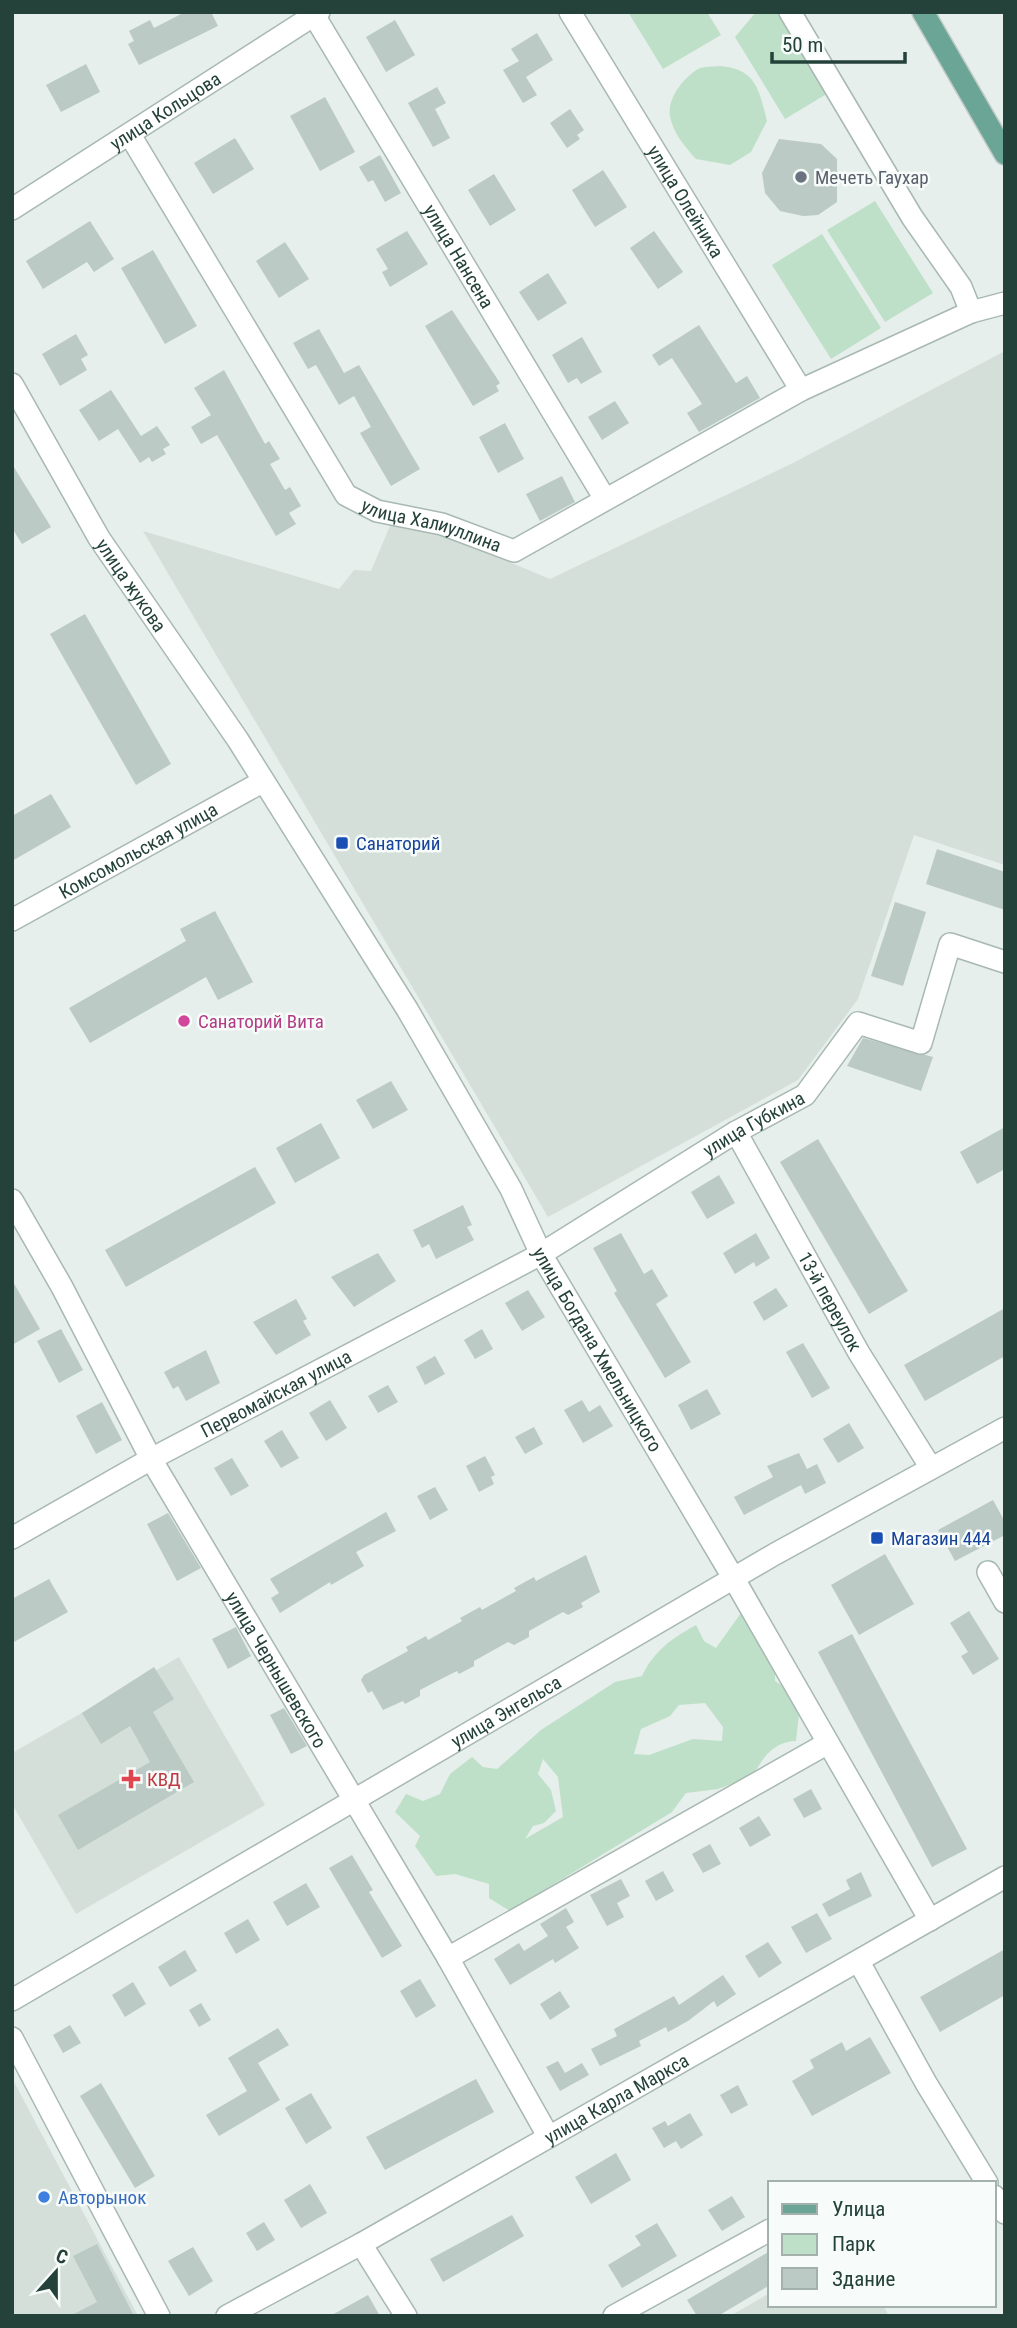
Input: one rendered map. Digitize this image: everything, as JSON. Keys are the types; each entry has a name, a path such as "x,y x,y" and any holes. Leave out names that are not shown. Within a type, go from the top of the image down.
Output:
{"main road":[{"path":"923,12 1005,154"}],"street":[{"name":"улица Олейника","path":"570,12 801,390"},
{"path":"790,12 912,216 961,287 971,313"},
{"name":"улица Кольцова","path":"12,209 315,13"},
{"name":"улица Нансена","path":"315,13 605,499"},
{"name":"улица Халиуллина","path":"130,135 346,495 377,511 442,524 514,551 801,390 971,313 1005,303"},
{"name":"улица жукова","path":"12,384 99,538 238,740 262,782"},
{"name":"Комсомольская улица","path":"12,920 262,782"},
{"name":"улица Богдана Хмельницкого","path":"262,782 407,1009 511,1189 541,1254 734,1579 930,1920"},
{"name":"улица Губкина","path":"541,1254 736,1132 805,1095 858,1023 921,1043 950,944 1005,962"},
{"name":"13-й переулок","path":"736,1132 859,1353 931,1468"},
{"name":"улица Чернышевского","path":"12,1200 62,1287 151,1459 448,1958 547,2134"},
{"name":"Первомайская улица","path":"12,1538 151,1459 541,1254"},
{"name":"улица Энгельса","path":"12,2000 354,1798 734,1579 1005,1427"},
{"path":"988,1572 1005,1602"},
{"path":"448,1958 828,1743"},
{"name":"улица Карла Маркса","path":"227,2316 361,2244 547,2134 859,1962 1005,1877"},
{"path":"859,1962 926,2083 986,2181"},
{"path":"12,2038 159,2316"},
{"path":"614,2316 768,2231"},
{"path":"361,2244 406,2316"}],"shaded area":[{"path":"1005,351 1005,865 914,835 858,999 798,1080 548,1217 143,531 339,589 354,570 371,571 395,514 550,579 791,464"},
{"name":"КВД","path":"179,1657 265,1805 76,1914 12,1804 12,1753"},
{"name":"Авторынок","path":"12,2078 138,2316 12,2316"},
{"path":"768,2294 768,2307 884,2307 889,2316 730,2316"}],"green space":[{"path":"628,12 707,12 721,35 663,69"},
{"path":"756,12 782,12 830,92 785,119 735,37"},
{"path":"720,66 741,71 749,76 758,90 767,121 751,152 730,165 696,159 677,134 670,116 671,103 677,90 692,73 700,68"},
{"path":"875,201 933,293 885,322 827,230"},
{"path":"822,234 881,328 831,359 772,265"},
{"path":"746,1606 775,1669 775,1681 800,1697 804,1707 799,1714 796,1741 781,1744 770,1752 753,1776 718,1789 686,1793 672,1812 510,1911 489,1898 489,1884 455,1874 436,1876 415,1846 420,1836 395,1812 406,1794 423,1801 440,1794 450,1774 472,1757 483,1767 497,1769 541,1730 615,1682 642,1676 664,1646 696,1625 704,1641 716,1648","holes":["705,1703 723,1727 722,1741 693,1739 649,1755 634,1754 641,1729 670,1716 679,1705","543,1759 558,1777 563,1817 525,1839 533,1826 544,1823 556,1811 551,1790 538,1774"]}],"building":[{"path":"185,12 211,12 218,26 139,65 128,44 134,41 129,31 150,20 154,28"},
{"path":"395,20 415,55 386,72 366,37"},
{"path":"537,33 553,60 526,77 537,95 523,103 503,70 519,61 511,49"},
{"path":"86,64 100,92 61,112 46,85"},
{"path":"437,87 446,103 435,109 450,138 433,147 408,103"},
{"path":"325,97 355,152 320,171 290,116"},
{"path":"570,109 584,130 577,135 580,139 567,148 550,123"},
{"path":"235,138 254,169 213,194 194,163"},
{"name":"Мечеть Гаухар","path":"779,139 821,144 837,159 837,202 818,215 803,216 780,211 765,193 762,173"},
{"path":"380,155 401,193 385,202 373,180 368,182 359,167"},
{"path":"603,170 627,207 595,227 572,190"},
{"path":"494,174 516,210 490,226 468,190"},
{"path":"90,221 114,259 94,272 87,262 43,289 26,261"},
{"path":"407,231 428,264 390,287 382,272 388,269 376,249"},
{"path":"654,231 683,272 658,289 630,248"},
{"path":"285,242 309,279 279,298 256,261"},
{"path":"153,250 197,326 165,344 121,268"},
{"path":"548,273 567,303 538,321 519,292"},
{"path":"452,310 500,383 496,386 499,391 473,406 425,326"},
{"path":"699,325 736,383 747,376 760,398 699,432 687,413 702,404 672,358 659,366 652,355"},
{"path":"319,329 344,373 359,365 420,469 391,486 360,433 371,427 354,396 339,405 316,365 308,369 293,343"},
{"path":"76,334 88,355 81,359 87,370 60,386 42,354"},
{"path":"582,337 602,372 581,384 577,378 568,383 552,355"},
{"path":"224,370 265,444 269,441 280,459 270,464 285,490 290,487 301,506 289,513 296,524 276,536 217,435 201,444 191,427 211,415 194,388"},
{"path":"111,390 141,436 157,426 170,445 163,449 166,454 152,462 149,457 140,463 118,429 99,441 79,410"},
{"path":"615,401 629,423 602,440 588,417"},
{"path":"505,423 524,459 498,473 479,437"},
{"path":"12,464 51,527 22,544 12,528"},
{"path":"562,476 575,502 540,521 526,494"},
{"path":"85,614 171,764 136,785 50,634"},
{"path":"51,794 71,827 12,861 12,816"},
{"path":"937,849 1005,872 1005,910 926,884"},
{"path":"895,902 926,912 903,986 871,976"},
{"path":"215,911 253,982 218,1000 206,977 90,1043 69,1008 186,941 180,929"},
{"path":"863,1038 933,1057 921,1091 847,1066"},
{"path":"391,1081 408,1110 373,1129 356,1100"},
{"path":"321,1123 340,1158 295,1183 276,1148"},
{"path":"1005,1127 1005,1169 977,1184 960,1152"},
{"path":"818,1139 908,1291 869,1314 780,1162"},
{"path":"255,1167 276,1203 126,1287 105,1250"},
{"path":"719,1175 735,1203 707,1219 691,1192"},
{"path":"463,1205 472,1225 467,1227 474,1240 436,1259 429,1244 422,1248 413,1230"},
{"path":"621,1233 644,1274 652,1269 668,1296 656,1304 691,1362 665,1378 614,1293 617,1291 593,1248"},
{"path":"756,1233 770,1258 756,1267 754,1262 735,1274 723,1253"},
{"path":"378,1253 396,1281 354,1307 331,1277"},
{"path":"12,1280 40,1329 12,1345"},
{"path":"776,1288 788,1306 764,1321 753,1302"},
{"path":"528,1290 545,1317 522,1331 505,1303"},
{"path":"296,1299 307,1319 303,1321 311,1335 276,1355 253,1322"},
{"path":"1005,1308 1005,1356 925,1401 904,1365"},
{"path":"61,1329 83,1370 59,1383 37,1341"},
{"path":"482,1329 493,1349 475,1359 464,1340"},
{"path":"803,1343 830,1388 812,1398 786,1352"},
{"path":"206,1350 220,1383 186,1401 178,1386 173,1389 164,1372"},
{"path":"435,1356 445,1374 425,1385 416,1367"},
{"path":"388,1385 398,1402 378,1413 368,1396"},
{"path":"707,1389 721,1414 691,1430 678,1405"},
{"path":"330,1400 347,1428 326,1441 309,1413"},
{"path":"582,1400 589,1412 600,1405 613,1426 583,1443 564,1410"},
{"path":"102,1402 122,1440 96,1454 76,1416"},
{"path":"849,1423 864,1448 838,1463 823,1439"},
{"path":"534,1427 543,1444 525,1454 515,1437"},
{"path":"282,1430 299,1458 281,1468 264,1441"},
{"path":"799,1453 807,1469 817,1464 826,1483 805,1494 801,1485 744,1515 734,1497 773,1477 767,1466"},
{"path":"485,1456 495,1475 491,1477 494,1484 479,1492 466,1466"},
{"path":"232,1458 249,1486 231,1496 214,1468"},
{"path":"435,1487 448,1510 430,1520 417,1496"},
{"path":"993,1500 1005,1522 1005,1535 955,1561 938,1530"},
{"path":"386,1512 396,1531 356,1552 364,1566 331,1585 330,1582 280,1613 271,1598 279,1593 270,1579"},
{"path":"168,1513 201,1568 177,1581 147,1524"},
{"path":"885,1554 914,1604 859,1635 831,1585"},
{"path":"586,1555 600,1592 581,1603 583,1607 568,1615 563,1612 529,1631 529,1637 514,1645 508,1642 474,1661 474,1666 459,1674 457,1671 420,1690 420,1696 405,1704 403,1701 383,1710 372,1691 368,1693 361,1680 364,1675 408,1651 406,1647 426,1636 428,1640 462,1621 460,1618 480,1607 482,1610 516,1591 514,1588 534,1577 536,1581"},
{"path":"49,1579 68,1612 12,1643 12,1599"},
{"path":"969,1611 999,1659 973,1675 961,1656 968,1652 950,1623"},
{"path":"236,1627 251,1656 228,1669 212,1639"},
{"path":"852,1634 967,1849 932,1867 818,1652"},
{"path":"154,1667 174,1699 153,1712 194,1782 78,1850 58,1815 150,1762 130,1726 101,1744 82,1713"},
{"path":"284,1708 307,1746 291,1754 270,1715"},
{"path":"811,1789 822,1809 804,1818 793,1799"},
{"path":"759,1816 771,1835 750,1847 739,1828"},
{"path":"710,1844 721,1864 703,1873 692,1854"},
{"path":"352,1855 373,1890 369,1892 402,1946 382,1958 329,1868"},
{"path":"663,1871 674,1891 656,1901 645,1881"},
{"path":"861,1872 872,1896 829,1917 822,1904 850,1889 846,1880"},
{"path":"621,1879 630,1896 617,1903 624,1917 607,1926 590,1895"},
{"path":"306,1883 320,1907 287,1926 273,1902"},
{"path":"566,1908 574,1922 566,1927 579,1948 555,1963 553,1959 510,1985 494,1959 519,1943 524,1951 548,1936 540,1924"},
{"path":"817,1913 832,1939 806,1953 791,1927"},
{"path":"248,1919 260,1940 236,1954 224,1933"},
{"path":"768,1942 782,1963 759,1978 745,1956"},
{"path":"1005,1949 1005,1995 940,2032 920,1997"},
{"path":"185,1950 197,1971 170,1987 158,1967"},
{"path":"723,1975 736,1994 717,2007 714,2001 688,2021 668,2032 666,2027 639,2041 641,2046 600,2066 591,2049 617,2036 614,2029 674,1996 679,2005"},
{"path":"420,1979 436,2006 416,2018 400,1991"},
{"path":"133,1982 146,2004 125,2017 112,1995"},
{"path":"560,1991 570,2007 550,2020 540,2004"},
{"path":"201,2003 211,2020 199,2027 189,2010"},
{"path":"70,2025 81,2043 63,2053 53,2035"},
{"path":"278,2028 289,2045 258,2063 280,2100 219,2136 206,2115 247,2091 228,2058"},
{"path":"870,2037 891,2073 812,2116 792,2081 814,2068 810,2060 842,2042 846,2051"},
{"path":"558,2061 565,2073 582,2063 589,2075 560,2091 546,2067"},
{"path":"476,2079 494,2112 385,2170 366,2137"},
{"path":"101,2083 155,2176 135,2188 80,2096"},
{"path":"738,2085 748,2105 731,2114 720,2095"},
{"path":"311,2093 332,2128 306,2144 285,2108"},
{"path":"690,2113 703,2135 681,2149 676,2141 664,2148 652,2128 665,2121 668,2126"},
{"path":"616,2153 631,2180 591,2204 575,2177"},
{"path":"310,2184 327,2213 301,2228 284,2200"},
{"path":"732,2196 745,2217 722,2231 708,2210"},
{"path":"512,2215 524,2236 443,2282 430,2259"},
{"path":"264,2222 275,2240 257,2251 246,2233"},
{"path":"657,2223 677,2256 622,2288 608,2265 641,2245 635,2236"},
{"path":"97,2244 134,2316 70,2316 97,2302 73,2256"},
{"path":"193,2247 213,2281 189,2296 168,2261"},
{"path":"768,2252 768,2286 718,2316 697,2316 687,2300"},
{"path":"368,2295 380,2316 330,2316"}],"place":[{"name":"Мечеть Гаухар","path":"801,177"},
{"name":"Санаторий","path":"342,843"},
{"name":"Санаторий Вита","path":"184,1021"},
{"name":"Магазин 444","path":"877,1538"},
{"name":"КВД","path":"131,1779"},
{"name":"Авторынок","path":"44,2197"}]}
